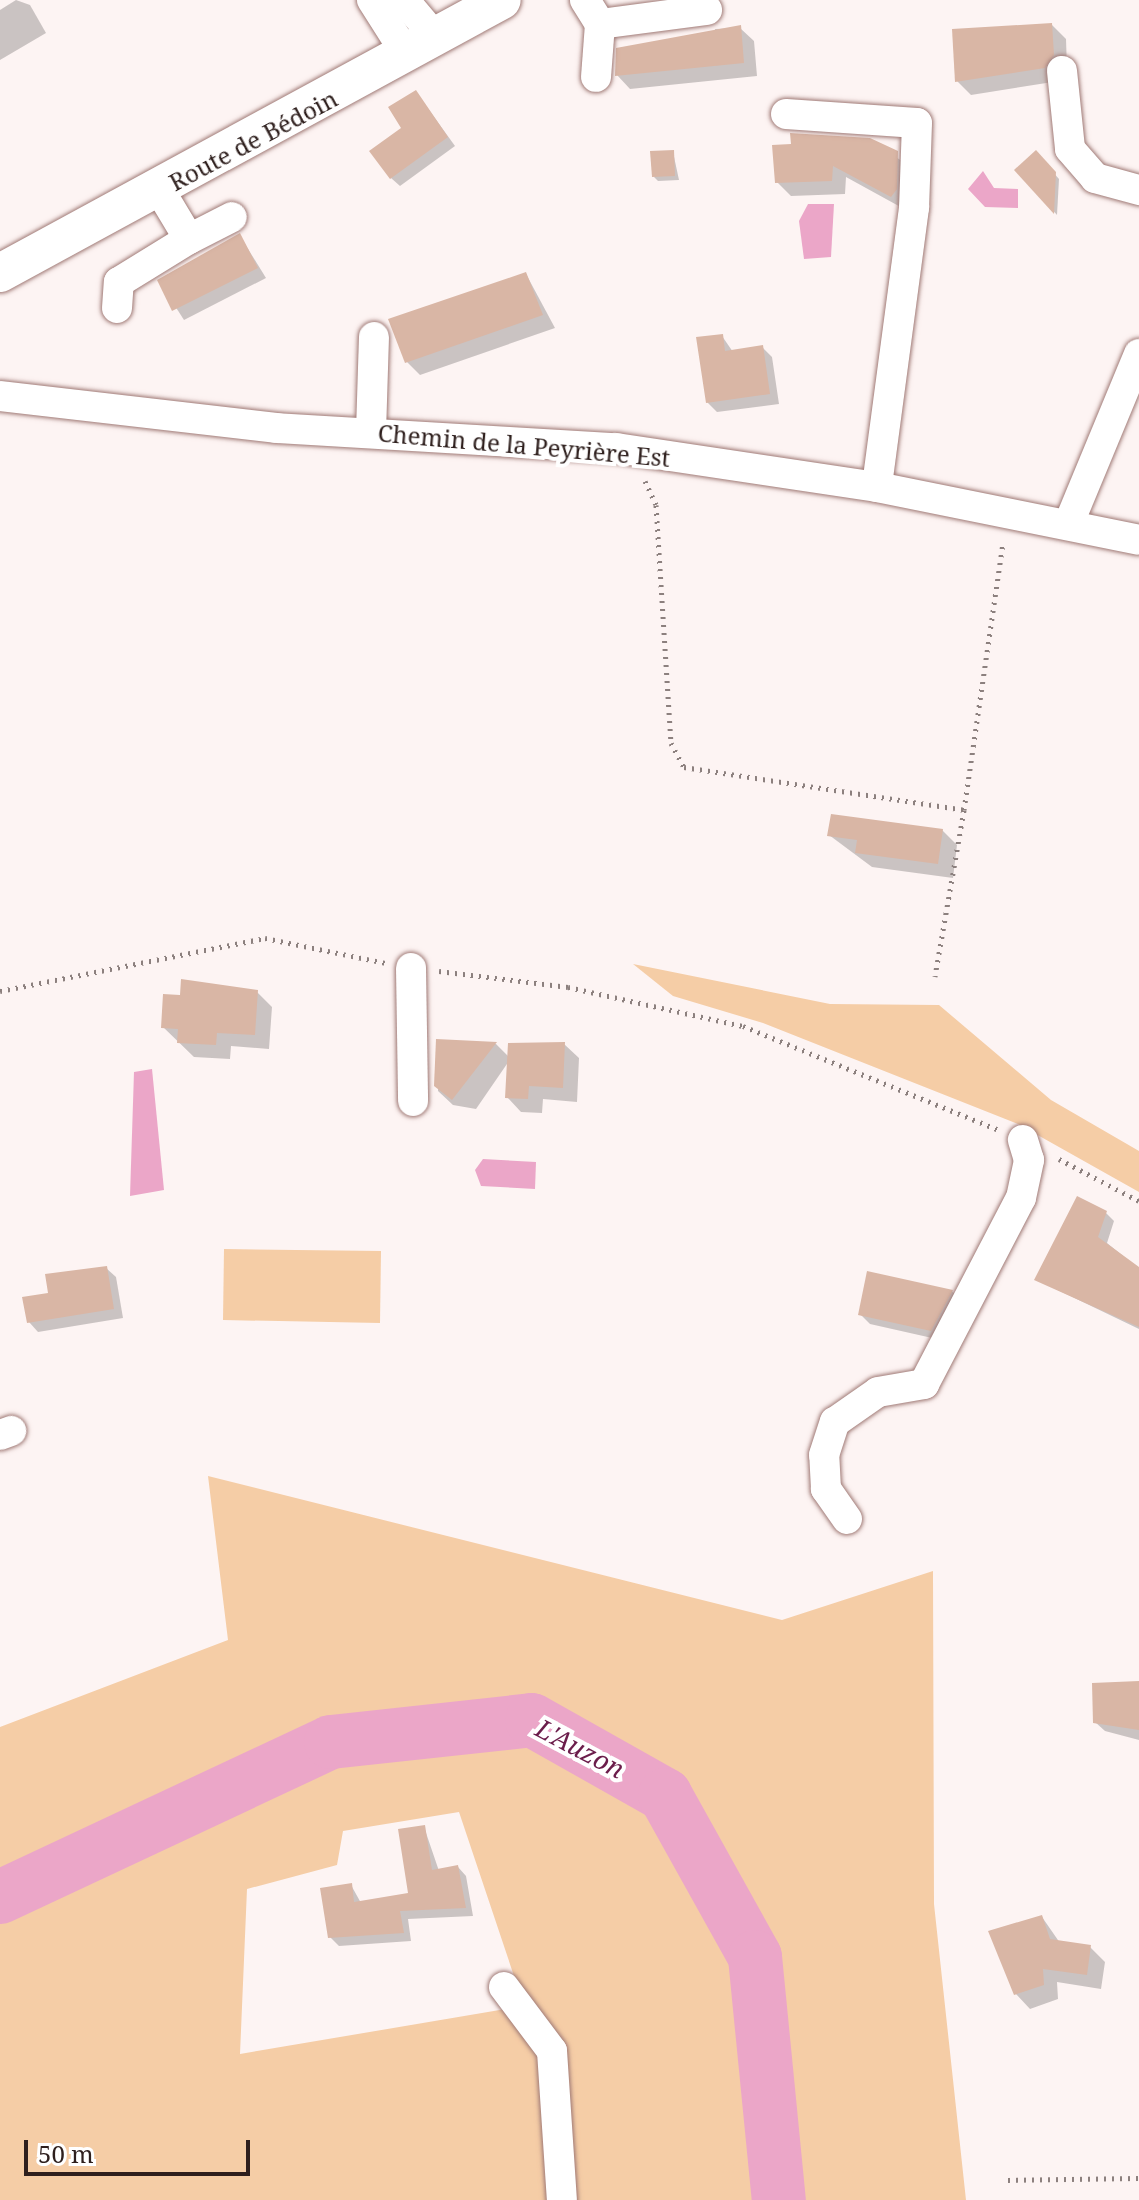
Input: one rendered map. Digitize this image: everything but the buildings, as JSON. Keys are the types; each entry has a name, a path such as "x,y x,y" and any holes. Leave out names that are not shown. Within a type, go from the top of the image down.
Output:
{"main road":[{"name":"Route de Bédoin","path":"0,273 422,47 502,0"}],"street":[{"path":"372,0 422,47"},
{"path":"404,0 422,47"},
{"path":"596,77 593,12 707,10"},
{"path":"1062,71 1070,149 1095,178 1139,190"},
{"path":"786,114 917,123 914,208 877,487"},
{"path":"159,189 189,239"},
{"path":"117,308 119,282 232,217"},
{"path":"371,432 374,337"},
{"path":"1069,523 1139,354"},
{"name":"Chemin de la Peyrière Est","path":"0,396 371,432 616,448 877,487 1136,533"},
{"path":"411,968 413,1101"},
{"path":"847,1519 826,1489 824,1455 835,1422 878,1392 924,1384 1021,1198 1029,1160 1023,1140"},
{"path":"504,1987 552,2051 562,2200"}],"path":[{"path":"616,448 641,471 656,505 671,743 684,767 964,810"},
{"path":"935,977 964,810 1003,509"},
{"path":"0,991 265,938 411,968 568,987 743,1026 1023,1140 1139,1201"},
{"path":"1008,2180 1139,2178"}],"shaded area":[{"path":"983,171 994,188 1018,189 1018,208 985,207 968,189"},
{"path":"808,204 834,204 831,257 804,259 799,221"},
{"path":"633,964 830,1004 939,1005 1051,1100 1139,1151 1139,1192 1018,1124 763,1023 673,996"},
{"path":"152,1069 164,1190 130,1196 134,1072"},
{"path":"483,1159 536,1162 535,1189 481,1186 475,1170"},
{"path":"224,1249 381,1251 380,1323 223,1320"},
{"path":"208,1476 782,1620 933,1571 934,1904 966,2200 575,2200 565,2049 517,1985 459,1812 343,1831 337,1865 247,1889 240,2054 511,2008 544,2051 554,2200 0,2200 0,1727 228,1640"}],"waterway":[{"name":"L'Auzon","path":"0,1897 331,1742 532,1720 665,1795 755,1957 779,2200"}]}
